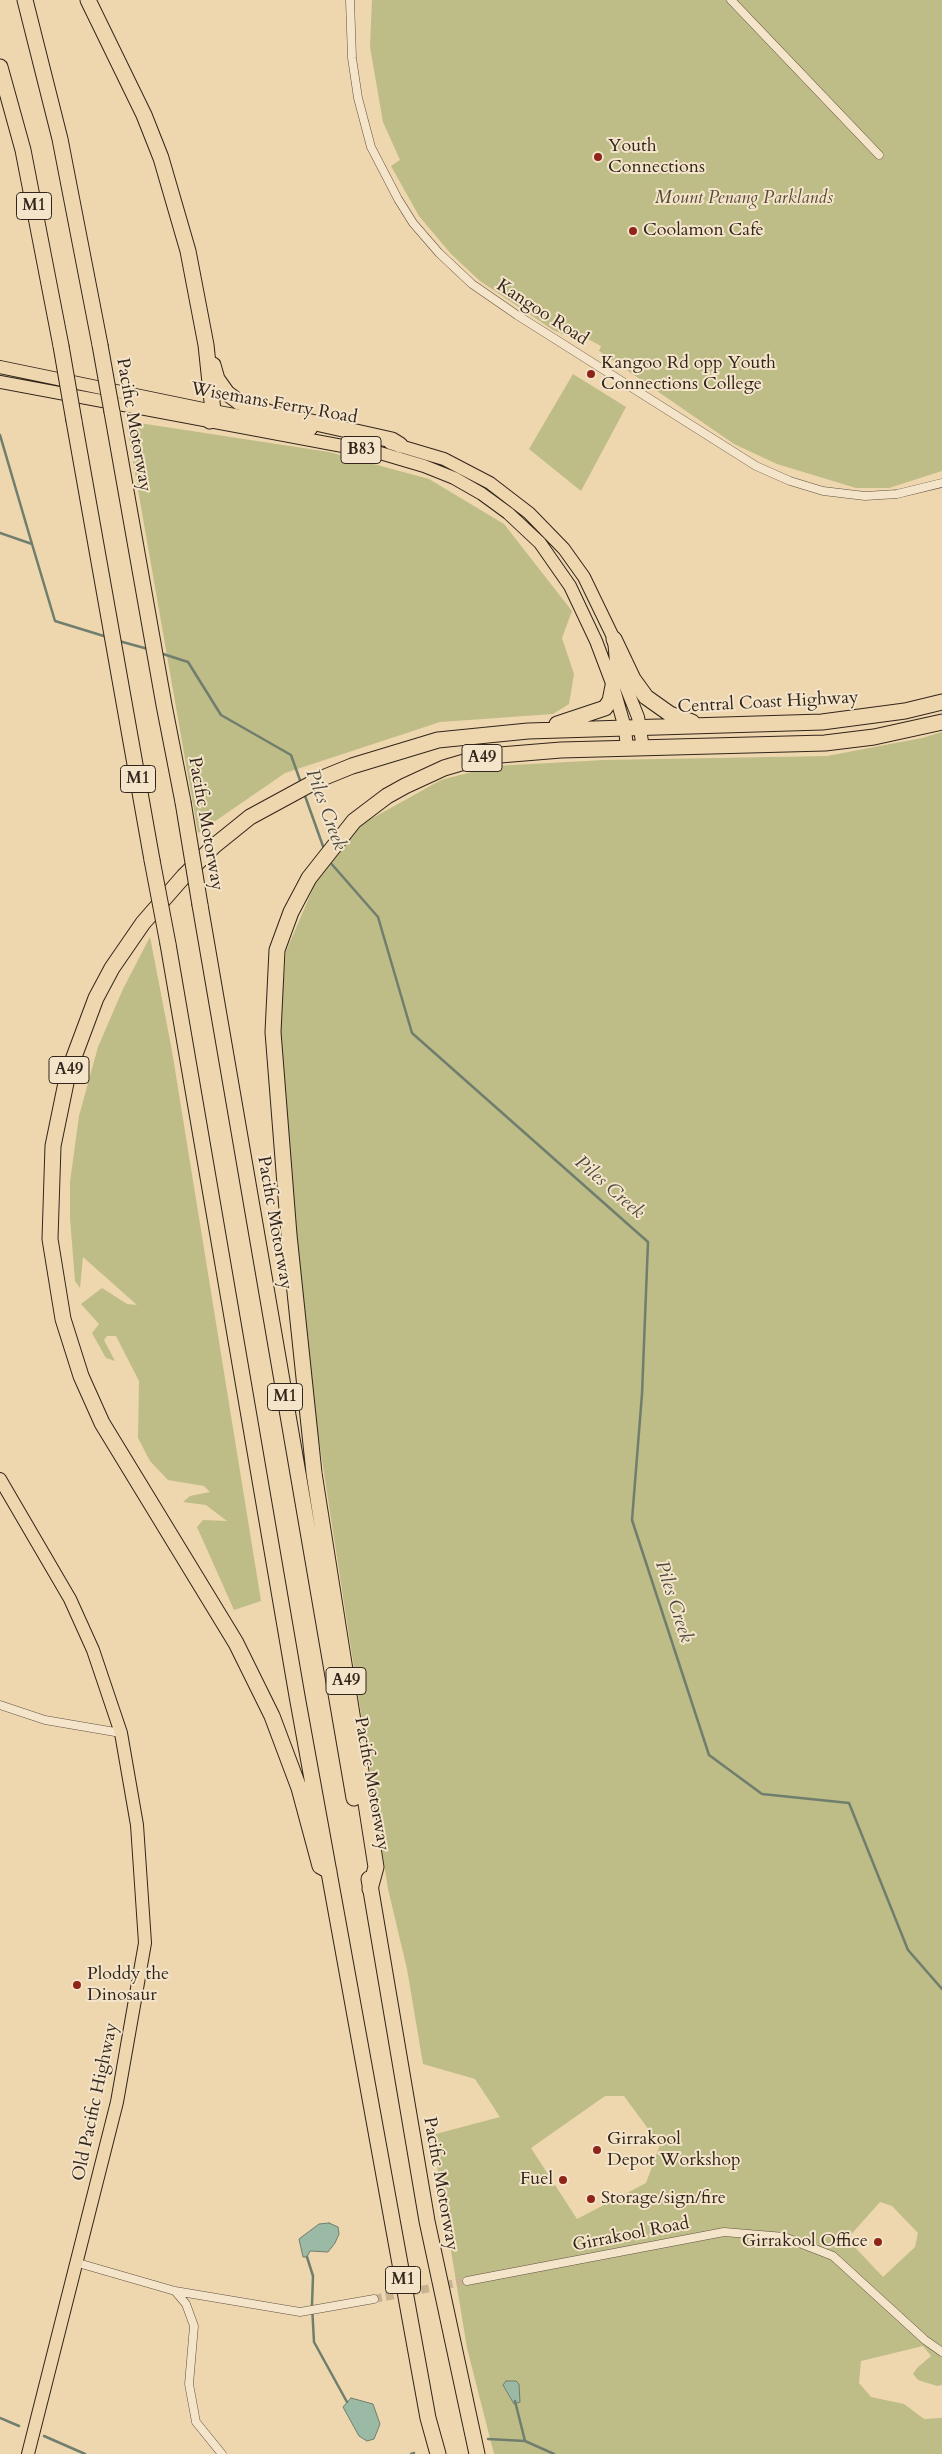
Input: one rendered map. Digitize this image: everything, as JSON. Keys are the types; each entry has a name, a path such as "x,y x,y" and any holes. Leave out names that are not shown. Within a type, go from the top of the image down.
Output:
{"highway":[{"name":"Pacific Motorway","path":"25,0 60,139 100,345 164,706 183,802 427,2221 477,2454"},
{"path":"88,0 144,115 161,158 188,250 206,345 211,416"},
{"name":"M1","path":"0,67 23,150 61,346 168,944 329,1871 428,2418 438,2454"},
{"path":"206,345 209,347 217,379 227,393 240,402 271,413 392,440 400,445"},
{"path":"614,639 633,679 651,701 682,720 714,726"},
{"path":"528,730 573,720 605,708 610,701 614,686"},
{"name":"Central Coast Highway","path":"625,728 855,719 905,711 942,702"},
{"name":"A49","path":"370,1889 376,1867 306,1414 273,1032 277,950 291,912 309,878 354,821 387,796 405,786 444,768 471,760 500,755 561,750 825,744 874,737 942,722"},
{"name":"A49","path":"329,1871 320,1866 299,1788 272,1716 236,1643 98,1415 69,1341 63,1319 50,1240 53,1146 61,1099 81,1036 108,976 143,923 184,876 214,846 250,817 320,779 352,766 438,740 528,730 625,728"}],"main road":[{"name":"Wisemans Ferry Road","path":"0,367 402,459 454,478 482,494 508,513 540,543 570,586 586,618 614,686 625,728 627,749"},
{"name":"Wisemans Ferry Road","path":"0,382 400,445 459,466 490,483 529,513 553,537 574,563 600,606 614,639 616,662 641,727 643,748"},
{"name":"Old Pacific Highway","path":"0,1479 70,1599 93,1650 121,1734 137,1825 145,1943 117,2102 78,2263 28,2454"}],"street":[{"name":"Kangoo Road","path":"350,0 352,58 358,98 371,147 394,193 413,223 439,253 472,284 525,320 756,466 790,481 822,491 865,496 897,494 942,483"},
{"path":"731,0 879,155"},
{"path":"0,1705 45,1720 121,1734"},
{"name":"Girrakool Road","path":"467,2281 724,2232 784,2237 833,2256 925,2340 942,2352"},
{"path":"78,2263 175,2291 300,2312 374,2299"},
{"path":"175,2291 186,2304 194,2326 189,2384 196,2422 222,2454"}],"green space":[{"name":"Mount Penang Parklands","path":"372,0 942,0 942,471 889,488 856,488 777,464 734,444 599,351 601,346 586,338 567,336 553,330 480,281 451,254 419,216 391,166 400,160 383,122 370,47"},
{"path":"573,374 626,407 581,491 529,449"},
{"path":"126,421 329,452 429,479 504,524 572,611 562,638 574,674 569,704 553,714 440,722 285,773 198,833"},
{"path":"942,732 942,2385 937,2386 918,2380 913,2374 931,2356 923,2346 861,2361 859,2383 871,2397 904,2404 924,2419 942,2418 942,2454 494,2454 467,2348 432,2135 500,2117 475,2079 423,2064 407,1969 388,1889 310,1382 279,1035 286,951 316,882 360,825 441,780 495,766 604,760 827,756 922,738","holes":["605,2096 624,2096 660,2145 646,2183 577,2219 531,2148","880,2202 892,2206 918,2233 915,2247 883,2277 847,2239"]},
{"path":"150,937 172,1051 261,1601 234,1610 197,1527 203,1520 227,1521 206,1505 183,1502 190,1496 210,1492 204,1486 168,1480 150,1461 138,1438 139,1381 116,1336 107,1336 104,1340 115,1361 106,1358 92,1333 99,1324 81,1304 102,1288 127,1304 137,1305 83,1257 80,1288 75,1281 70,1218 70,1182 79,1116 98,1047 123,989"}],"shaded area":[{"path":"329,2223 338,2227 339,2234 335,2243 328,2252 310,2251 307,2257 303,2257 299,2239 319,2224"},
{"path":"506,2381 516,2381 519,2384 520,2402 514,2404 503,2385"},
{"path":"351,2398 373,2404 380,2424 374,2439 367,2441 359,2436 343,2407"}],"waterway":[{"path":"0,435 32,544"},
{"name":"Piles Creek","path":"0,533 32,544 55,621 107,637"},
{"name":"Piles Creek","path":"119,641 148,649"},
{"name":"Piles Creek","path":"160,653 188,662 221,715 291,755 301,783"},
{"name":"Piles Creek","path":"304,793 324,849"},
{"name":"Piles Creek","path":"329,861 378,917 412,1033 648,1242 642,1394 632,1520 709,1755 762,1794 849,1803 908,1950 942,1989"},
{"path":"307,2257 313,2276 314,2342 347,2402"},
{"path":"515,2401 525,2441"},
{"path":"0,2418 19,2426"},
{"path":"44,2436 85,2454"},
{"path":"488,2439 525,2441 554,2454"}],"tunnel":[{"path":"374,2299 467,2281"}],"place":[{"name":"Youth Connections","path":"598,157"},
{"name":"Coolamon Cafe","path":"633,231"},
{"name":"Kangoo Rd opp Youth Connections College","path":"591,374"},
{"name":"Ploddy the Dinosaur","path":"77,1985"},
{"name":"Girrakool Depot Workshop","path":"597,2150"},
{"name":"Fuel","path":"563,2180"},
{"name":"Storage/sign/fire","path":"591,2199"},
{"name":"Girrakool Office","path":"878,2242"}]}
